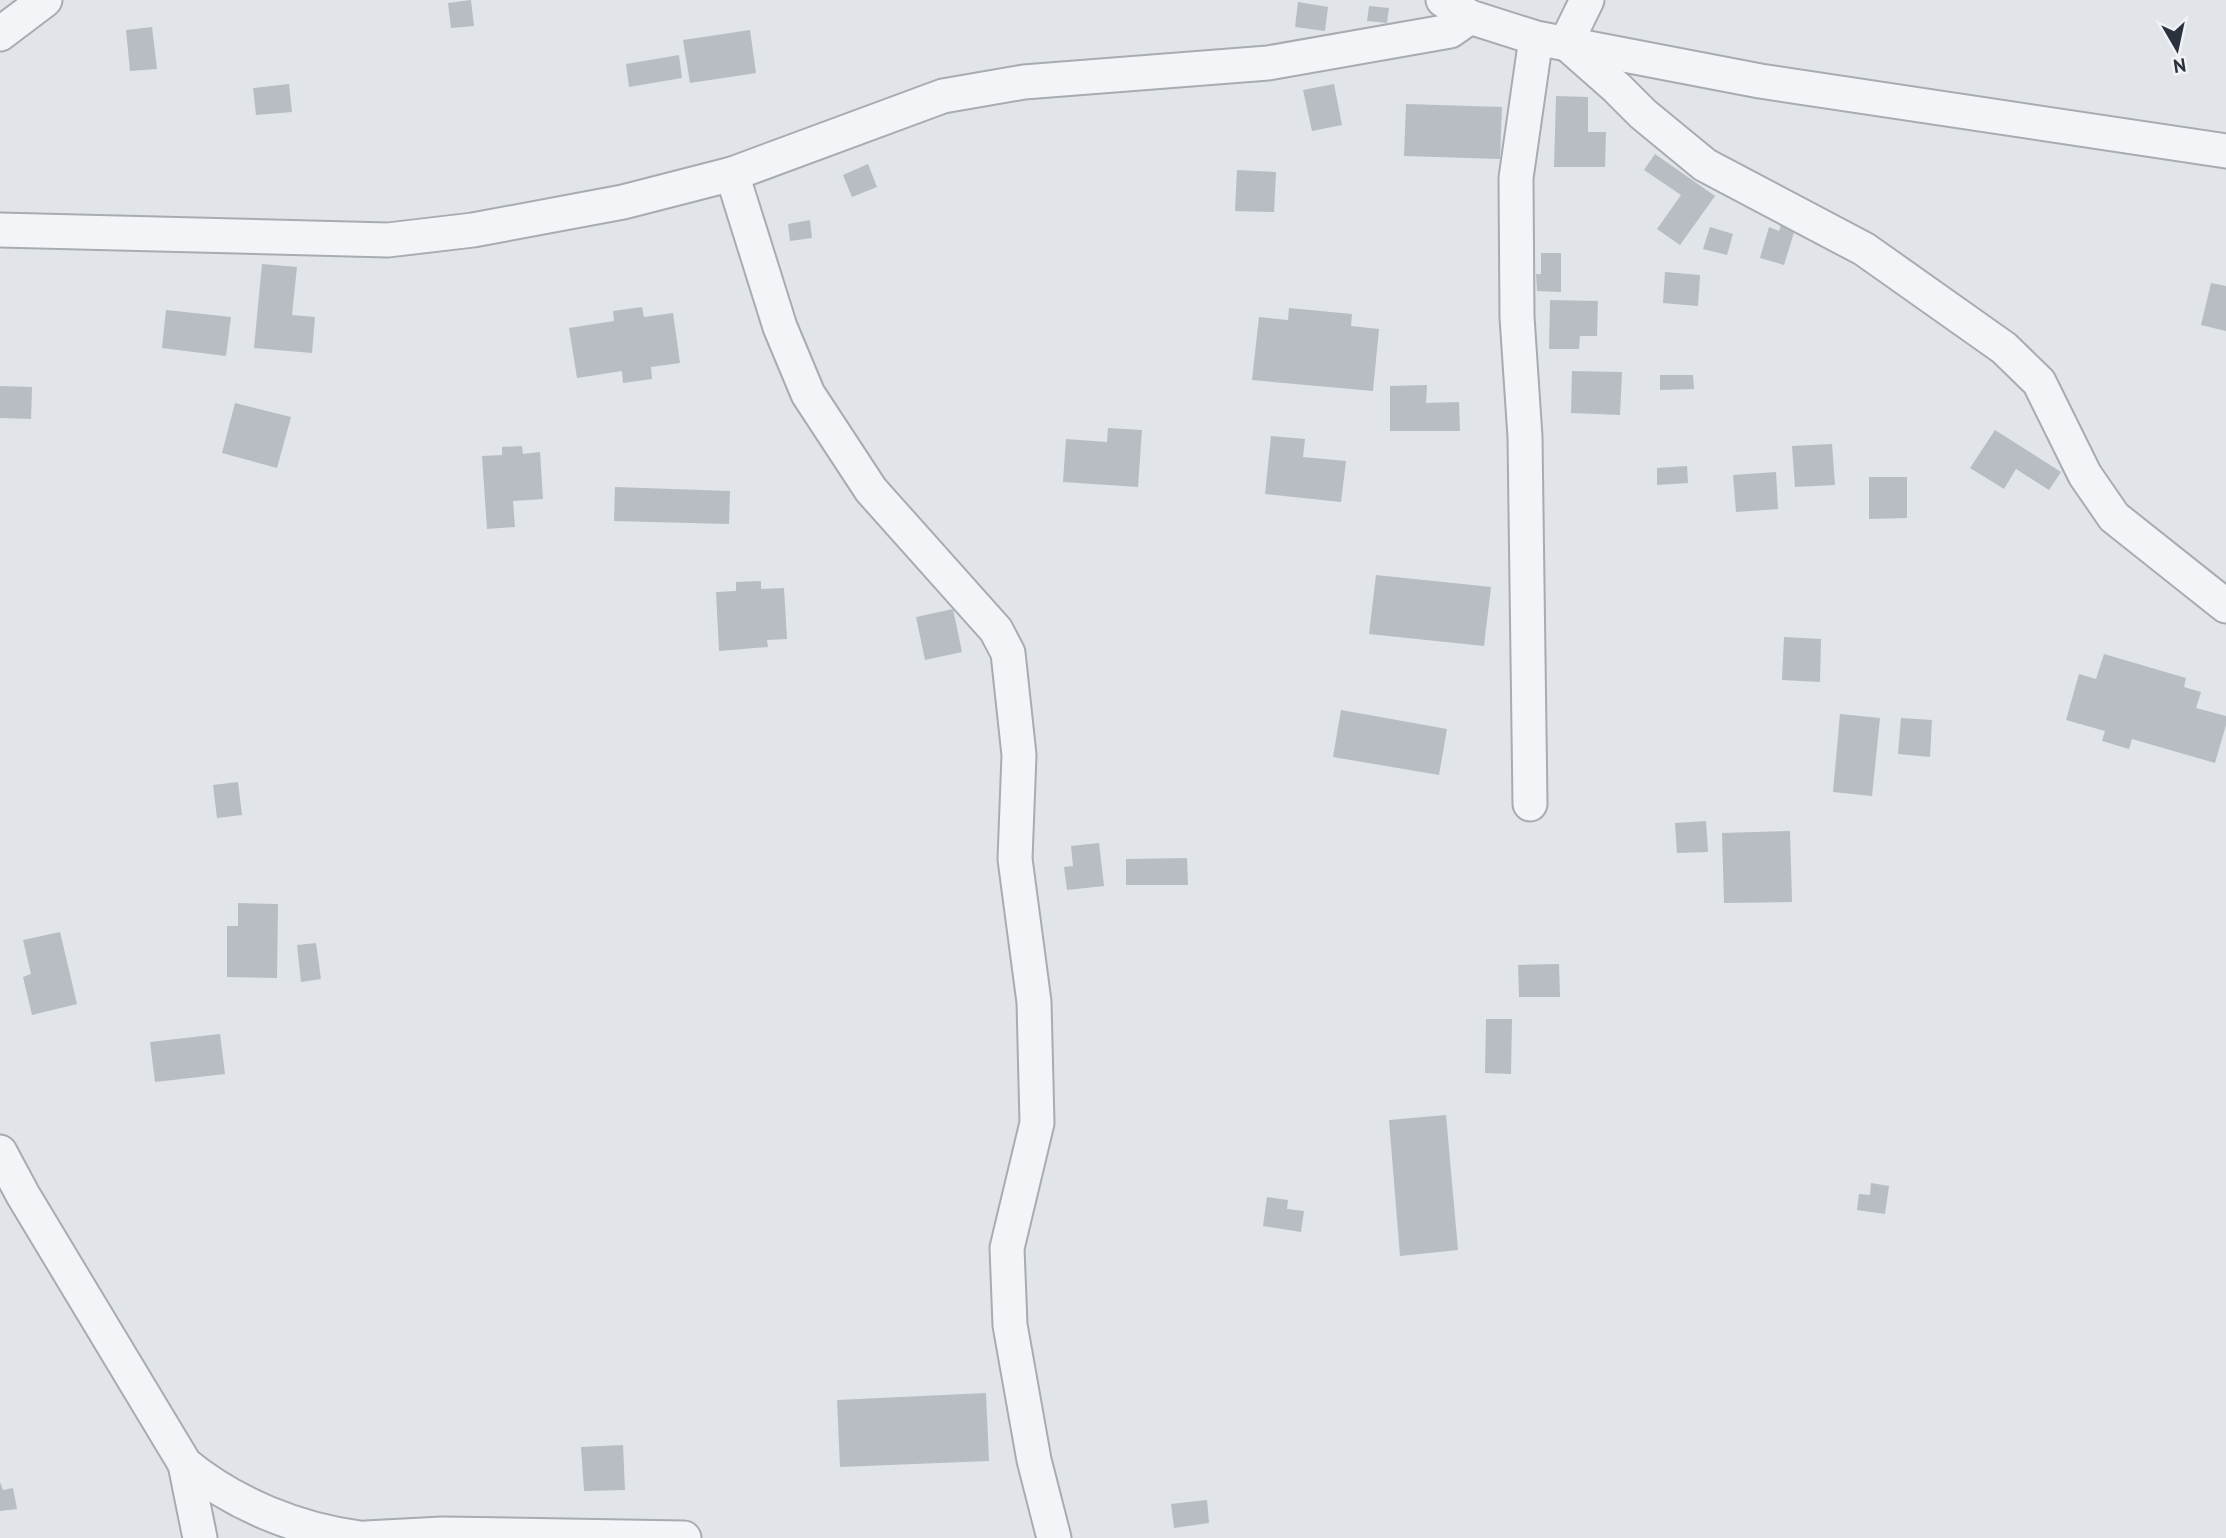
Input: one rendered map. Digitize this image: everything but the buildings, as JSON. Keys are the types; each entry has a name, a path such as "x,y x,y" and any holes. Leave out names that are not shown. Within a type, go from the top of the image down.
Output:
{"street":[{"path":"0,34 45,0"},
{"path":"1530,804 1525,451 1517,317 1516,178 1551,40 1587,0"},
{"path":"0,230 388,240 473,230 609,205 732,174 943,96 1024,82 1268,63 1450,31 1457,8 1551,40 1760,81 2226,151"},
{"path":"1551,40 1617,88 1643,114 1705,165 1864,249 2004,348 2039,382 2085,475 2114,517 2226,606"},
{"path":"732,174 780,327 808,394 870,490 996,630 1008,653 1019,755 1015,859 1034,1002 1037,1123 1007,1248 1010,1325 1034,1460 1054,1538"},
{"path":"0,1152 23,1195 185,1464 200,1538"},
{"path":"185,1464 208,1482 293,1523 330,1534 360,1538"},
{"path":"366,1538 442,1534 684,1538"}]}
